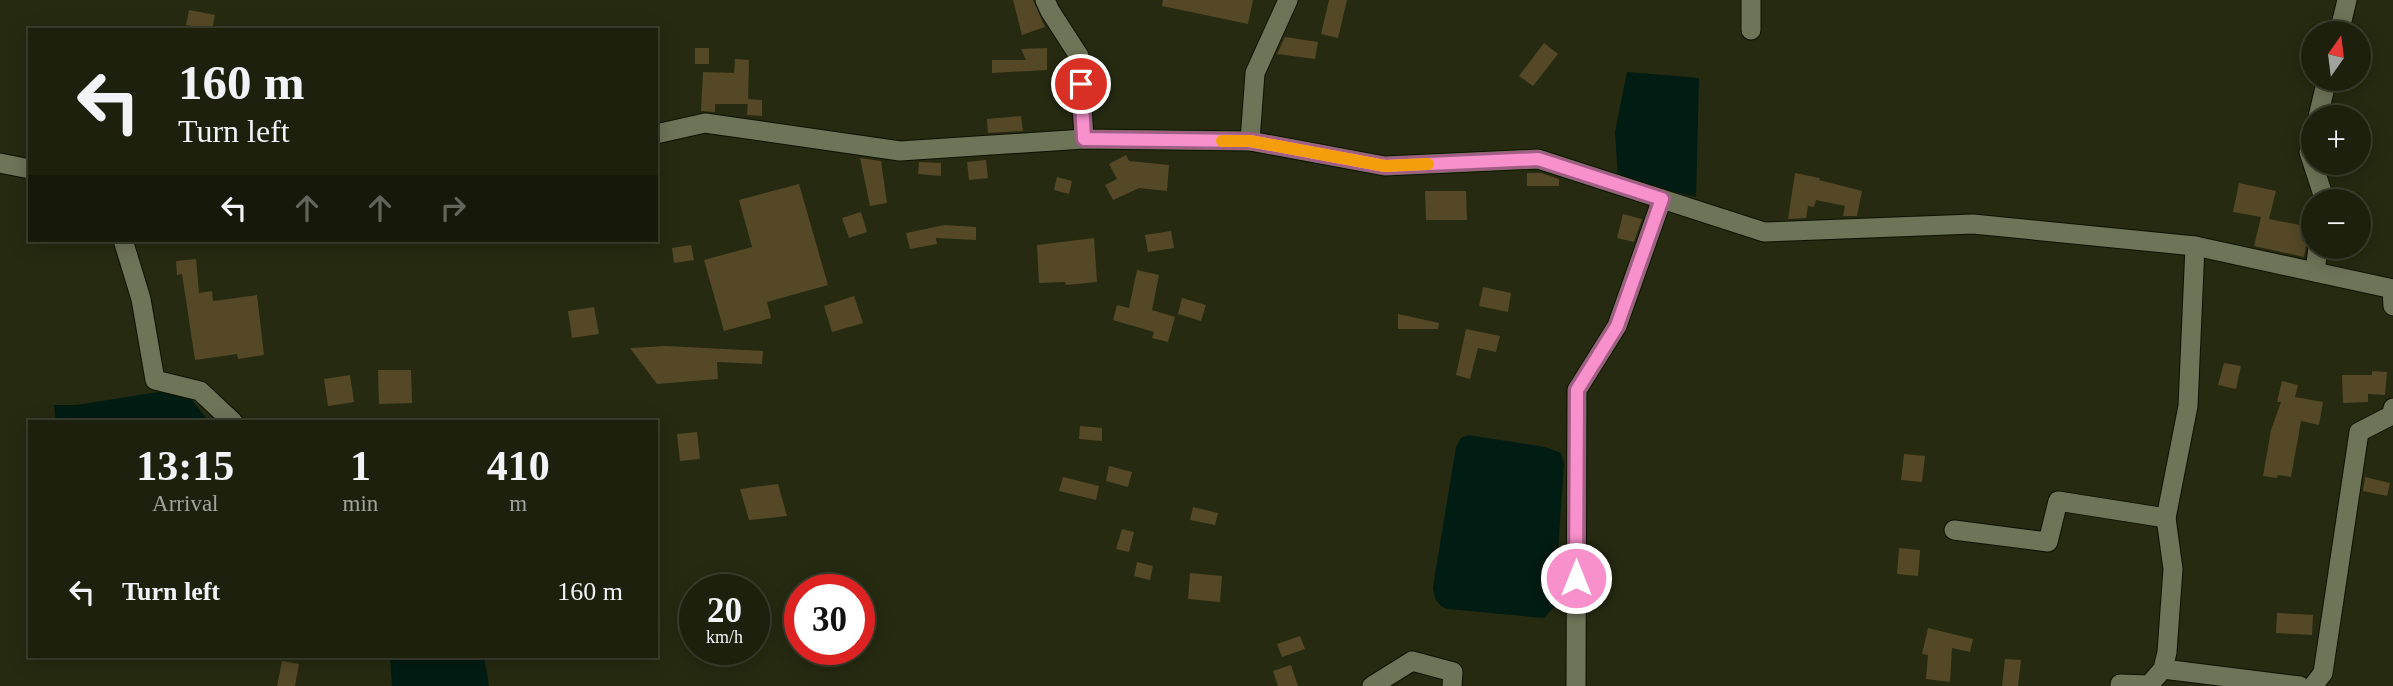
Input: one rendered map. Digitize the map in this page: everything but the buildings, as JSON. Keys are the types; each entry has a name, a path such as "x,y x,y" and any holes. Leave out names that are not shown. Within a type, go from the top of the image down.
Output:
{"street":[{"path":"1045,0 1079,56 1084,139"},
{"path":"1250,141 1255,73 1288,0"},
{"path":"1751,0 1751,30"},
{"path":"2342,21 2347,0"},
{"path":"658,134 705,123 900,151 1084,139 1250,141 1385,166 1538,159 1764,232 1973,224 2194,246 2315,272 2393,295"},
{"path":"0,163 28,169"},
{"path":"1576,686 1577,390 1617,326 1662,199"},
{"path":"124,242 141,299 156,380 200,391 231,420"},
{"path":"2120,686 2149,685 2163,669 2173,569 2166,518 2188,406 2194,246"},
{"path":"2315,272 2317,259"},
{"path":"2314,686 2323,673 2359,432 2392,415 2393,408"},
{"path":"1955,530 2048,542 2058,501 2166,518"},
{"path":"1372,686 1412,661 1452,672 1452,686"},
{"path":"2163,669 2300,686"}],"shaded area":[{"path":"1627,72 1699,78 1696,197 1618,178 1615,132"},
{"path":"159,392 186,392 207,420 56,420 54,405 76,405"},
{"path":"1468,435 1545,447 1561,453 1564,464 1554,607 1544,618 1448,609 1441,606 1435,598 1433,587 1456,447 1461,438"},
{"path":"390,658 484,658 489,686 392,686"}],"slow traffic":[{"path":"1222,141 1250,141 1385,166 1428,164"}],"route":[{"path":"1081,84 1084,139 1250,141 1385,166 1538,159 1662,199 1617,326 1577,390 1576,578"}]}
